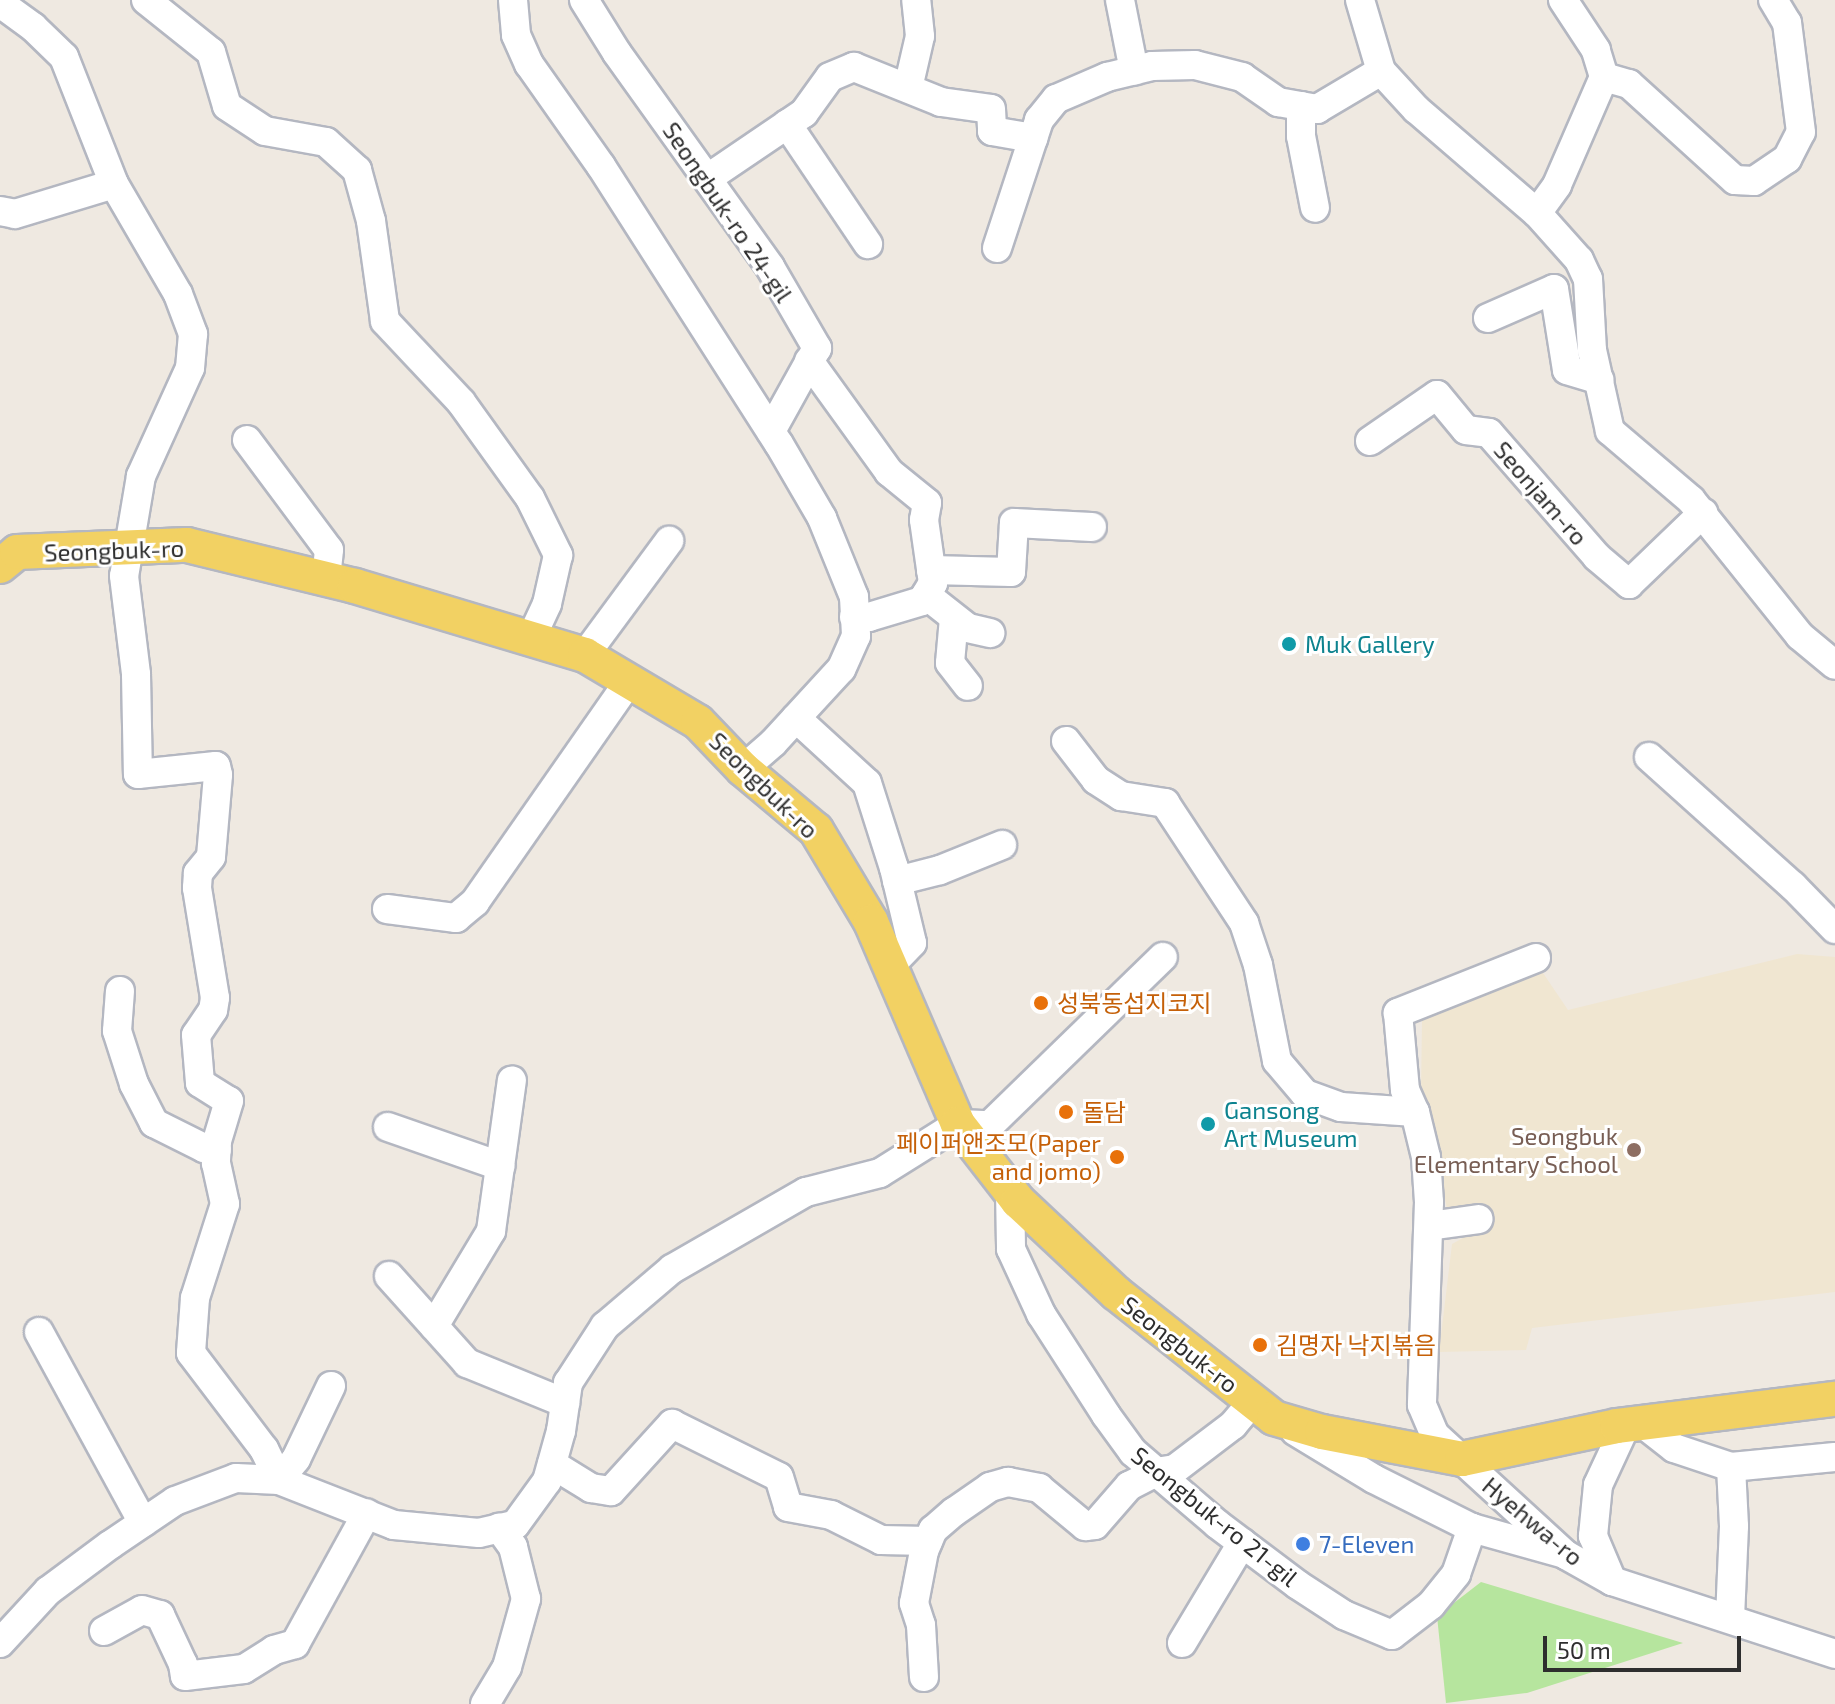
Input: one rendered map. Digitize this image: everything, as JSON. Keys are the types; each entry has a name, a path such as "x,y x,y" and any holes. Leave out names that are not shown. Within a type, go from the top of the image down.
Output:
{"main road":[{"name":"Seongbuk-ro","path":"0,566 17,552 187,545 326,579 585,655 698,722 743,769 816,830 871,922 958,1124 1010,1190 1116,1293 1263,1410 1322,1432 1462,1459 1634,1424 1835,1399"}],"street":[{"path":"146,0 211,52 227,106 265,131 326,142 357,170 371,221 385,321 461,402 530,498 558,555 547,604 530,640"},
{"path":"513,0 516,35 529,64 601,166 771,431 822,518 854,597 856,636 841,669 743,769"},
{"name":"Seongbuk-ro 24-gil","path":"584,0 617,53 770,267 817,348 809,361"},
{"path":"908,88 920,36 916,0"},
{"path":"1120,0 1134,71"},
{"path":"1360,0 1381,71 1416,109 1537,213 1579,260 1588,279 1592,350 1610,431 1703,513 1800,636 1835,665"},
{"path":"1537,213 1557,185 1604,77 1596,50 1563,0"},
{"path":"1604,77 1629,84 1735,180 1754,181 1787,159 1801,132 1787,23 1773,0"},
{"path":"0,3 33,27 64,57 114,184 178,294 193,334 190,368 141,476 127,548 124,576 136,674 138,774 216,766 218,775 211,857 198,873 197,888 215,998 213,1010 196,1035 200,1083 229,1101 217,1150 225,1204 195,1298 191,1353 264,1449 279,1480"},
{"path":"997,248 1039,120 1056,99 1152,66 1195,65 1242,77 1278,102 1317,109 1381,71"},
{"path":"708,178 804,113 830,77 854,67 941,102 991,109 992,131 1033,138"},
{"path":"1301,106 1301,136 1315,208"},
{"path":"787,124 868,244"},
{"path":"0,211 15,214 114,184"},
{"path":"1488,318 1554,289 1567,370 1599,380"},
{"path":"771,431 809,361 889,472 927,503 924,520 928,582 922,601 869,617 854,617"},
{"name":"Seonjam-ro","path":"1370,441 1437,395 1466,430 1489,433 1597,557 1629,584 1703,513"},
{"path":"247,440 329,550 326,579"},
{"path":"928,582 1011,572 1014,523 1092,527"},
{"path":"585,655 669,541"},
{"path":"928,582 954,618 968,628 990,633"},
{"path":"954,618 950,663 968,686"},
{"path":"387,909 456,918 475,902 629,681"},
{"path":"796,718 867,783 912,943 889,967"},
{"path":"1066,741 1096,780 1121,796 1165,803 1244,923 1258,965 1277,1061 1305,1094 1341,1107 1415,1112"},
{"path":"1649,757 1793,886 1835,929"},
{"path":"897,881 940,870 1002,845"},
{"path":"4,1628 48,1591 175,1501 236,1478 279,1480 394,1525 479,1533 515,1525 547,1481 568,1383 605,1326 672,1269 806,1192 880,1173 958,1124 990,1125 1163,957"},
{"path":"1462,1459 1435,1435 1422,1405 1429,1226 1426,1157 1415,1112 1405,1090 1398,1013 1536,958"},
{"path":"120,991 117,1031 134,1084 154,1123 204,1148 217,1150"},
{"path":"434,1326 491,1231 512,1080"},
{"path":"388,1127 500,1166"},
{"name":"Seongbuk-ro 21-gil","path":"1010,1190 1011,1249 1041,1314 1106,1415 1133,1452 1242,1543 1344,1615 1392,1635 1431,1605 1456,1574 1472,1528"},
{"path":"1429,1226 1479,1219"},
{"path":"389,1276 467,1363 565,1403"},
{"path":"39,1332 143,1523"},
{"path":"279,1480 296,1459 331,1386"},
{"path":"924,1677 921,1625 914,1603 928,1541 933,1530 954,1512 990,1487 1008,1482 1039,1488 1085,1526 1095,1525 1129,1486 1156,1472 1175,1469 1263,1410 1374,1479 1472,1528 1566,1555"},
{"path":"552,1464 591,1488 611,1491 672,1424 779,1477 788,1507 831,1515 881,1540 928,1541"},
{"path":"1612,1581 1593,1536 1598,1485 1634,1424 1674,1448 1731,1467 1835,1457"},
{"name":"Hyehwa-ro","path":"1462,1459 1566,1555 1612,1581 1835,1654"},
{"path":"1730,1618 1734,1526 1731,1467"},
{"path":"104,1631 142,1610 160,1615 183,1664 185,1676 244,1669 274,1650 295,1644 367,1513"},
{"path":"485,1704 507,1667 526,1599 513,1547 499,1528"},
{"path":"1182,1643 1242,1543"}],"shaded area":[{"name":"Seongbuk Elementary School","path":"1797,954 1835,957 1835,1292 1532,1328 1526,1350 1439,1352 1452,1244 1481,1228 1478,1208 1447,1208 1421,1093 1422,1020 1537,964 1568,1010"}],"green space":[{"path":"1481,1582 1683,1643 1527,1693 1446,1703 1437,1616"}],"place":[{"name":"Muk Gallery","path":"1289,644"},
{"name":"성북동섭지코지","path":"1041,1003"},
{"name":"돌담","path":"1066,1112"},
{"name":"Gansong Art Museum","path":"1208,1124"},
{"name":"Seongbuk Elementary School","path":"1634,1150"},
{"name":"페이퍼앤조모(Paper and jomo)","path":"1117,1157"},
{"name":"김명자 낙지볶음","path":"1260,1345"},
{"name":"7-Eleven","path":"1303,1544"}]}
